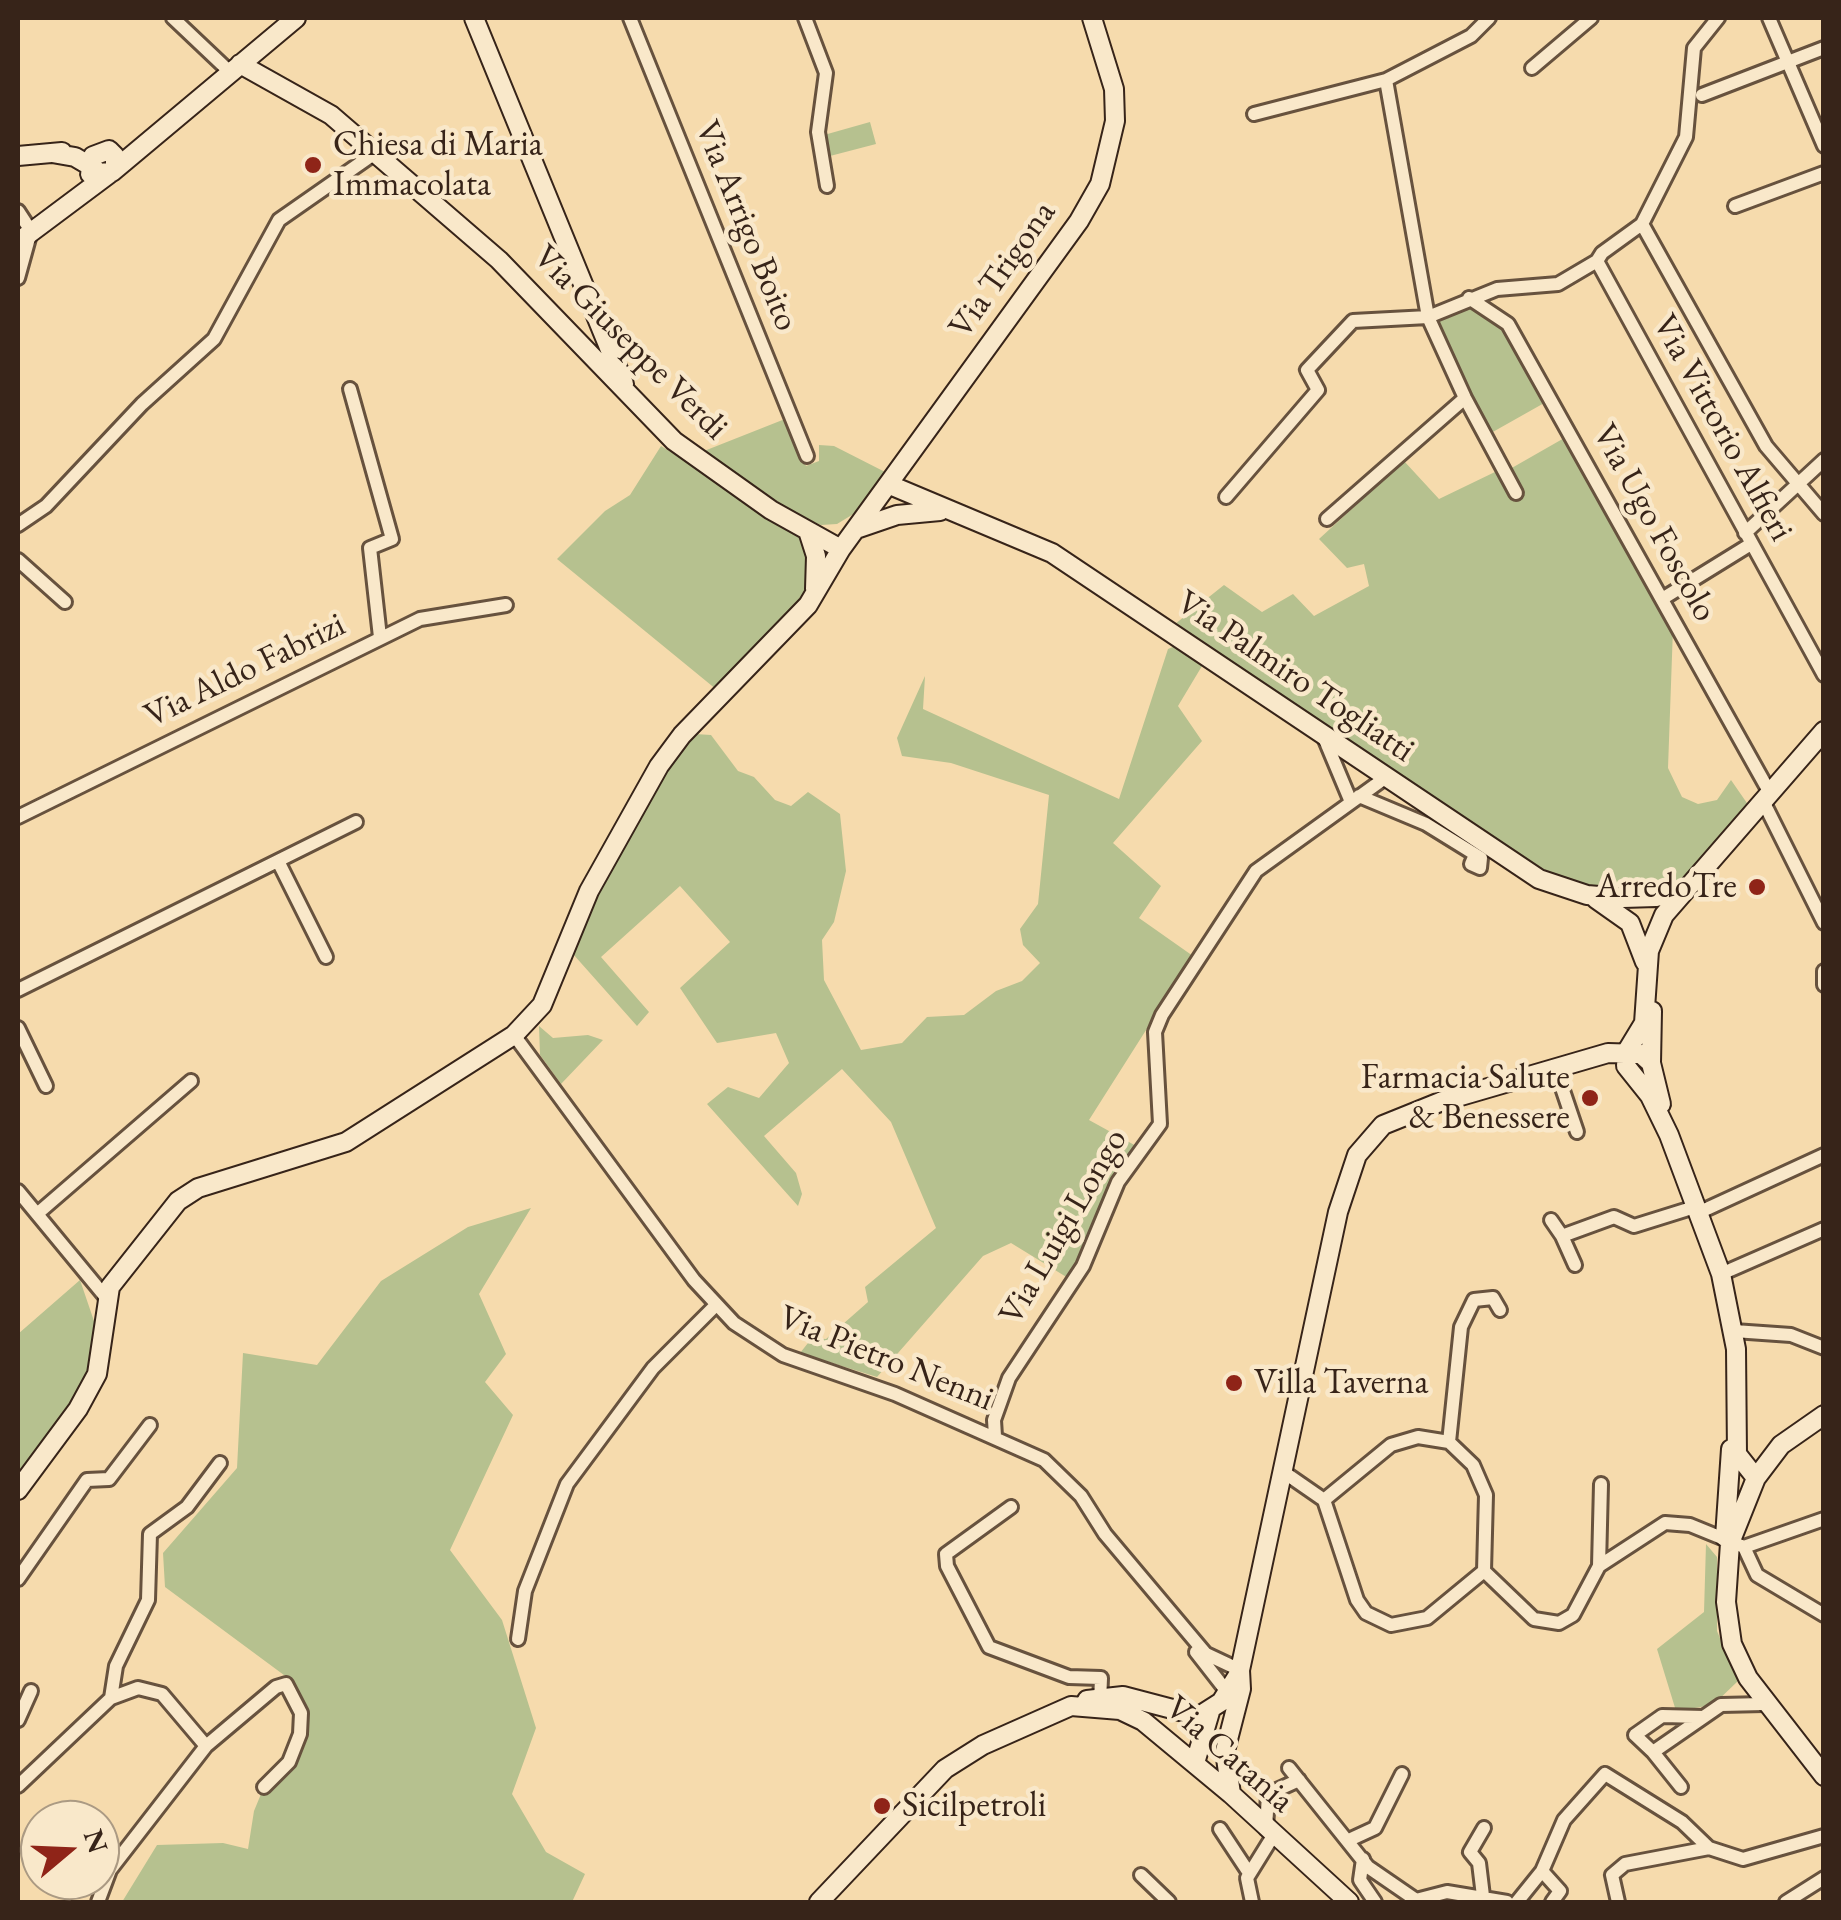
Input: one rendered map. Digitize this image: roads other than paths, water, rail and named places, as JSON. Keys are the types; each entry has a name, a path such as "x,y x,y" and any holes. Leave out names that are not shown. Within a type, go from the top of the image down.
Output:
{"street":[{"path":"173,18 235,68"},
{"path":"24,236 62,208 98,165 183,113 296,18"},
{"path":"474,18 613,371"},
{"name":"Via Arrigo Boito","path":"630,18 807,456"},
{"path":"805,18 826,73 818,134 827,186"},
{"name":"Via Trigona","path":"18,1490 78,1409 97,1374 108,1300 122,1268 178,1200 198,1188 346,1142 514,1035 542,1005 588,891 659,766 682,735 800,616 840,548 890,485 1079,221 1100,184 1110,152 1114,88 1092,18"},
{"path":"1254,114 1386,80 1471,36 1489,18"},
{"path":"1532,68 1591,18"},
{"path":"1226,497 1318,390 1307,370 1360,317 1376,321 1428,316 1496,289 1558,284 1597,261 1602,253 1642,224 1681,152 1690,117 1690,60 1714,18"},
{"path":"1768,18 1824,146"},
{"path":"1702,95 1824,48"},
{"name":"Via Giuseppe Verdi","path":"235,68 309,99 500,260 613,371 628,394 674,442 771,510 840,548"},
{"path":"1386,80 1428,316 1464,398 1516,493"},
{"path":"18,526 46,506 142,404 214,339 279,220 374,153"},
{"path":"18,156 52,154 98,165"},
{"path":"1735,206 1824,173"},
{"path":"18,211 24,236 18,278"},
{"path":"1642,224 1766,446 1824,514"},
{"name":"Via Vittorio Alfieri","path":"1597,261 1824,675"},
{"name":"Via Ugo Foscolo","path":"1469,298 1508,324 1662,600 1766,797 1824,923"},
{"path":"350,389 392,540 370,548 380,638"},
{"path":"1327,518 1464,398"},
{"path":"1662,600 1748,538 1824,460"},
{"path":"890,485 920,500 965,513"},
{"path":"878,501 920,500"},
{"path":"878,501 898,515"},
{"path":"814,596 816,556 808,531 833,535 926,510 965,513"},
{"name":"Via Palmiro Togliatti","path":"965,513 1052,553 1538,879 1622,905 1648,903 1664,915"},
{"path":"18,560 65,602"},
{"name":"Via Aldo Fabrizi","path":"18,817 432,614 506,605"},
{"path":"1621,1059 1644,1023 1649,950 1664,915 1824,732"},
{"path":"1323,736 1355,799 1426,824 1474,857"},
{"name":"Via Luigi Longo","path":"995,1436 994,1420 1009,1378 1084,1266 1118,1182 1160,1124 1155,1032 1162,1015 1256,871 1385,778"},
{"path":"18,990 356,822"},
{"path":"278,860 326,957"},
{"path":"1646,971 1636,932 1622,905 1685,890"},
{"path":"1649,950 1651,1062 1669,1135"},
{"path":"1824,971 1824,985"},
{"path":"18,1028 46,1086"},
{"name":"Via Pietro Nenni","path":"514,1035 716,1305 761,1343 783,1355 895,1394 1044,1460 1069,1482 1179,1625"},
{"path":"1192,1759 1210,1712 1228,1693 1240,1670 1338,1212 1357,1155 1373,1134 1395,1118 1560,1068 1641,1054 1651,1062"},
{"path":"1621,1059 1650,1096 1669,1135 1721,1274 1734,1331 1740,1462 1756,1478"},
{"path":"1560,1068 1576,1132"},
{"path":"37,1214 191,1081"},
{"path":"1562,1236 1614,1217 1634,1226 1699,1208 1824,1155"},
{"path":"18,1192 108,1300"},
{"path":"1550,1220 1576,1266"},
{"path":"1721,1274 1824,1229"},
{"path":"1449,1442 1460,1327 1474,1300 1492,1298 1500,1310"},
{"path":"518,1639 524,1591 567,1484 653,1368 716,1305"},
{"path":"1734,1331 1791,1335 1824,1348"},
{"path":"1731,1548 1756,1478 1781,1445 1824,1415"},
{"path":"1735,1418 1730,1459 1728,1630 1748,1678 1764,1704 1824,1776"},
{"path":"18,1579 87,1480 109,1479 150,1425"},
{"path":"1324,1500 1391,1444 1418,1438 1449,1442 1473,1465 1486,1495 1484,1570 1534,1618 1551,1624 1573,1615 1599,1566 1601,1484"},
{"path":"1730,1459 1734,1486 1746,1498"},
{"path":"111,1698 116,1666 148,1600 150,1534 187,1507 220,1464"},
{"path":"1285,1473 1324,1500 1357,1600 1378,1621 1402,1626 1416,1623 1484,1570"},
{"path":"1011,1507 946,1554 947,1566 981,1636 997,1652 1052,1672 1101,1678 1101,1700"},
{"path":"1731,1548 1824,1519"},
{"path":"1599,1566 1664,1523 1690,1525 1731,1548 1758,1575 1824,1615"},
{"path":"1179,1625 1206,1654 1240,1670"},
{"path":"1179,1625 1228,1693"},
{"path":"1231,1794 1224,1765 1241,1689 1240,1670"},
{"path":"1653,1752 1721,1705 1748,1678"},
{"path":"98,1902 110,1870 206,1746 276,1687 290,1686 301,1714 300,1734 289,1762 264,1787"},
{"path":"18,1786 111,1698 138,1688 155,1690 206,1746"},
{"path":"18,1720 31,1691"},
{"path":"819,1902 946,1769 982,1745 1070,1706 1123,1696 1186,1716 1210,1712"},
{"name":"Via Catania","path":"1101,1700 1143,1721 1192,1759 1349,1902"},
{"path":"1721,1705 1764,1704"},
{"path":"1681,1786 1635,1735 1662,1716 1704,1717"},
{"path":"1192,1759 1229,1733"},
{"path":"1289,1768 1362,1859 1413,1901 1448,1892 1507,1902"},
{"path":"1245,1772 1268,1794 1270,1833 1249,1873 1252,1902"},
{"path":"1349,1840 1375,1828 1402,1774"},
{"path":"1517,1902 1542,1871 1564,1820 1606,1774 1682,1822 1709,1848 1743,1859 1824,1836"},
{"path":"1268,1794 1299,1780"},
{"path":"1220,1828 1249,1873"},
{"path":"1483,1896 1478,1863 1470,1852 1484,1828"},
{"path":"1618,1902 1611,1882 1617,1868 1709,1848"},
{"path":"1362,1859 1360,1880 1375,1902"},
{"path":"1542,1871 1560,1891 1552,1902"},
{"path":"1140,1875 1169,1902"},
{"path":"1786,1902 1824,1878"}],"place":[{"name":"Chiesa di Maria Immacolata","path":"313,165"},
{"name":"ArredoTre","path":"1757,887"},
{"name":"Farmacia Salute & Benessere","path":"1590,1098"},
{"name":"Villa Taverna","path":"1234,1383"},
{"name":"Sicilpetroli","path":"882,1806"}]}
